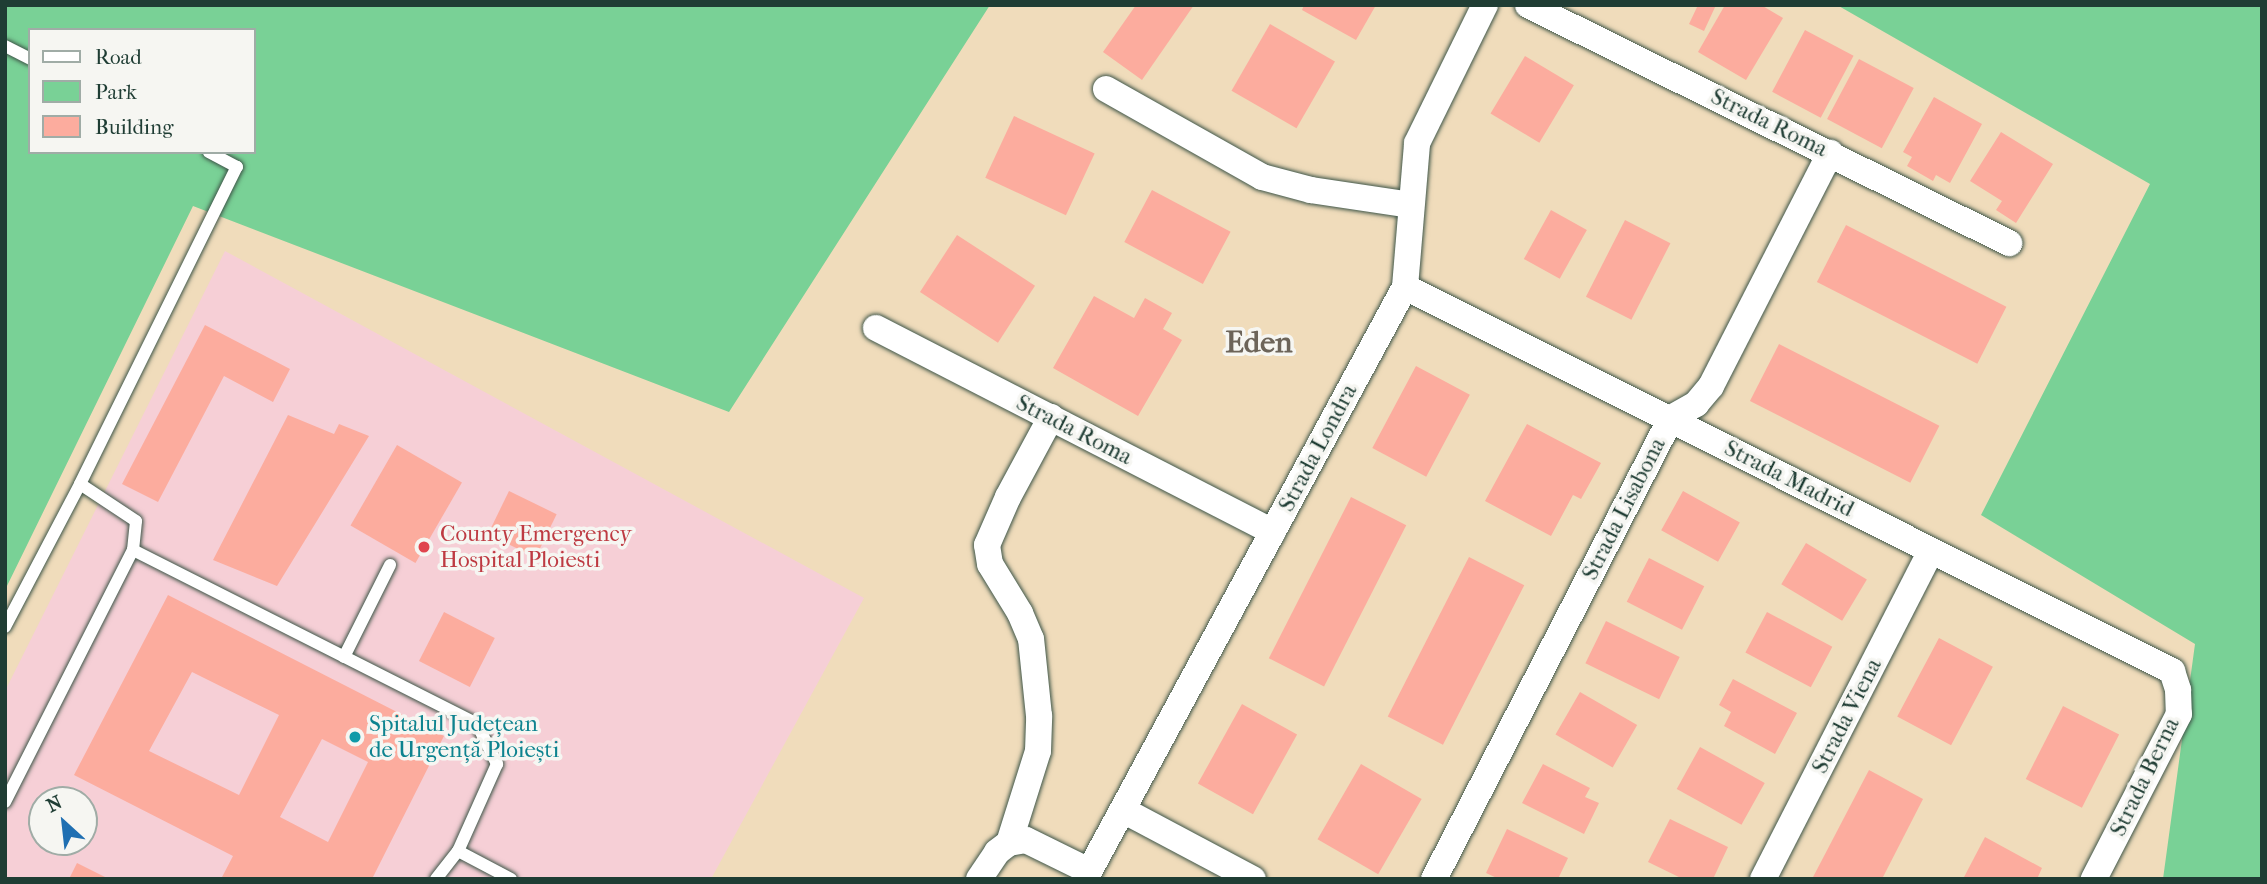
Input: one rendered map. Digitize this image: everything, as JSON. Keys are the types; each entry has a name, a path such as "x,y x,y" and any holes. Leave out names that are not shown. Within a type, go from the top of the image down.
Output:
{"street":[{"name":"Strada Londra","path":"1009,843 1026,840 1087,875 1405,287 1417,142 1485,5"},
{"name":"Strada Roma","path":"1528,5 2009,243"},
{"path":"1106,89 1262,177 1311,190 1410,205"},
{"name":"Strada Lisabona","path":"1434,879 1671,418 1696,404 1711,386 1830,153"},
{"name":"Strada Madrid","path":"1405,287 2172,671"},
{"name":"Strada Roma","path":"876,328 1273,532"},
{"path":"979,879 992,858 1009,843 1038,751 1039,716 1031,639 1020,613 990,564 987,545 1008,497 1051,417"},
{"name":"Strada Viena","path":"1763,879 1930,552"},
{"name":"Strada Berna","path":"2094,879 2179,714 2178,690 2172,671"},
{"path":"1123,810 1253,879"}],"lane":[{"path":"5,46 28,58"},
{"path":"5,627 80,484 237,167 213,154"},
{"path":"5,802 133,550 136,521 80,484"},
{"path":"133,550 477,724 497,764 457,851 436,879"},
{"path":"344,657 390,565"},
{"path":"457,851 511,879"}],"shaded area":[{"name":"County Emergency Hospital Ploiesti","path":"225,251 864,598 711,879 5,879 5,691"}],"green space":[{"path":"5,5 990,5 729,412 193,206 5,590"},
{"path":"1837,5 2262,5 2262,879 2163,879 2195,644 1981,515 2150,184"}],"building":[{"path":"1136,5 1194,5 1142,80 1103,52"},
{"path":"1304,5 1376,5 1356,40 1302,10"},
{"path":"1698,5 1716,5 1704,31 1689,24"},
{"path":"1725,5 1761,5 1783,18 1746,80 1698,52"},
{"path":"1270,24 1335,62 1296,128 1232,91"},
{"path":"1805,30 1854,56 1821,118 1772,92"},
{"path":"1525,56 1574,85 1539,143 1490,113"},
{"path":"1859,59 1914,88 1882,148 1827,119"},
{"path":"1934,97 1982,124 1950,183 1936,175 1933,181 1907,166 1912,157 1903,152"},
{"path":"1014,116 1095,154 1066,215 985,178"},
{"path":"2001,132 2053,164 2016,223 1996,210 2002,201 1970,181"},
{"path":"1152,190 1231,232 1203,284 1124,242"},
{"path":"1551,210 1587,230 1560,279 1524,259"},
{"path":"1625,220 1670,243 1631,320 1586,297"},
{"path":"1846,225 2006,307 1977,364 1817,282"},
{"path":"957,235 1035,286 998,343 920,292"},
{"path":"1094,296 1134,318 1145,298 1172,313 1163,329 1182,340 1138,416 1053,368"},
{"path":"205,325 290,369 273,402 224,376 158,502 122,484"},
{"path":"1779,344 1939,426 1910,483 1750,401"},
{"path":"1416,366 1470,395 1426,477 1372,448"},
{"path":"288,415 334,434 339,424 369,436 277,586 213,560"},
{"path":"1527,424 1601,463 1581,499 1573,495 1551,536 1485,501"},
{"path":"397,445 462,482 415,563 350,526"},
{"path":"509,491 557,514 536,557 488,534"},
{"path":"1683,491 1740,523 1718,562 1661,530"},
{"path":"1351,497 1406,525 1324,686 1269,658"},
{"path":"1806,543 1867,580 1842,621 1781,584"},
{"path":"1469,557 1524,585 1443,745 1388,716"},
{"path":"1649,558 1704,586 1682,630 1627,602"},
{"name":"Spitalul Județean de Urgență Ploiești","path":"168,595 444,736 372,879 221,879 233,856 74,775","holes":["192,672 279,715 239,795 149,751","322,739 368,762 328,842 280,817"]},
{"path":"444,612 495,638 470,687 419,661"},
{"path":"1767,612 1832,647 1811,687 1745,653"},
{"path":"1606,621 1680,657 1659,699 1585,663"},
{"path":"1939,638 1993,667 1951,745 1897,717"},
{"path":"1733,679 1797,713 1775,754 1724,726 1731,712 1719,705"},
{"path":"1580,692 1637,725 1613,767 1556,734"},
{"path":"1242,704 1297,735 1253,814 1198,784"},
{"path":"2063,706 2119,735 2082,808 2026,779"},
{"path":"1700,747 1765,783 1741,825 1677,789"},
{"path":"1361,764 1422,799 1378,874 1318,839"},
{"path":"1543,764 1590,788 1585,797 1599,803 1584,834 1522,803"},
{"path":"1869,770 1923,799 1882,879 1812,879"},
{"path":"1670,819 1728,847 1713,879 1683,879 1648,862"},
{"path":"1507,829 1568,858 1558,879 1499,879 1486,873"},
{"path":"1985,837 2042,868 2037,879 1963,879"},
{"path":"77,863 109,879 69,879"}],"place":[{"name":"County Emergency Hospital Ploiesti","path":"424,547"},
{"name":"Spitalul Județean de Urgență Ploiești","path":"355,737"}],"district":[{"name":"Eden","path":"1259,343"}]}
